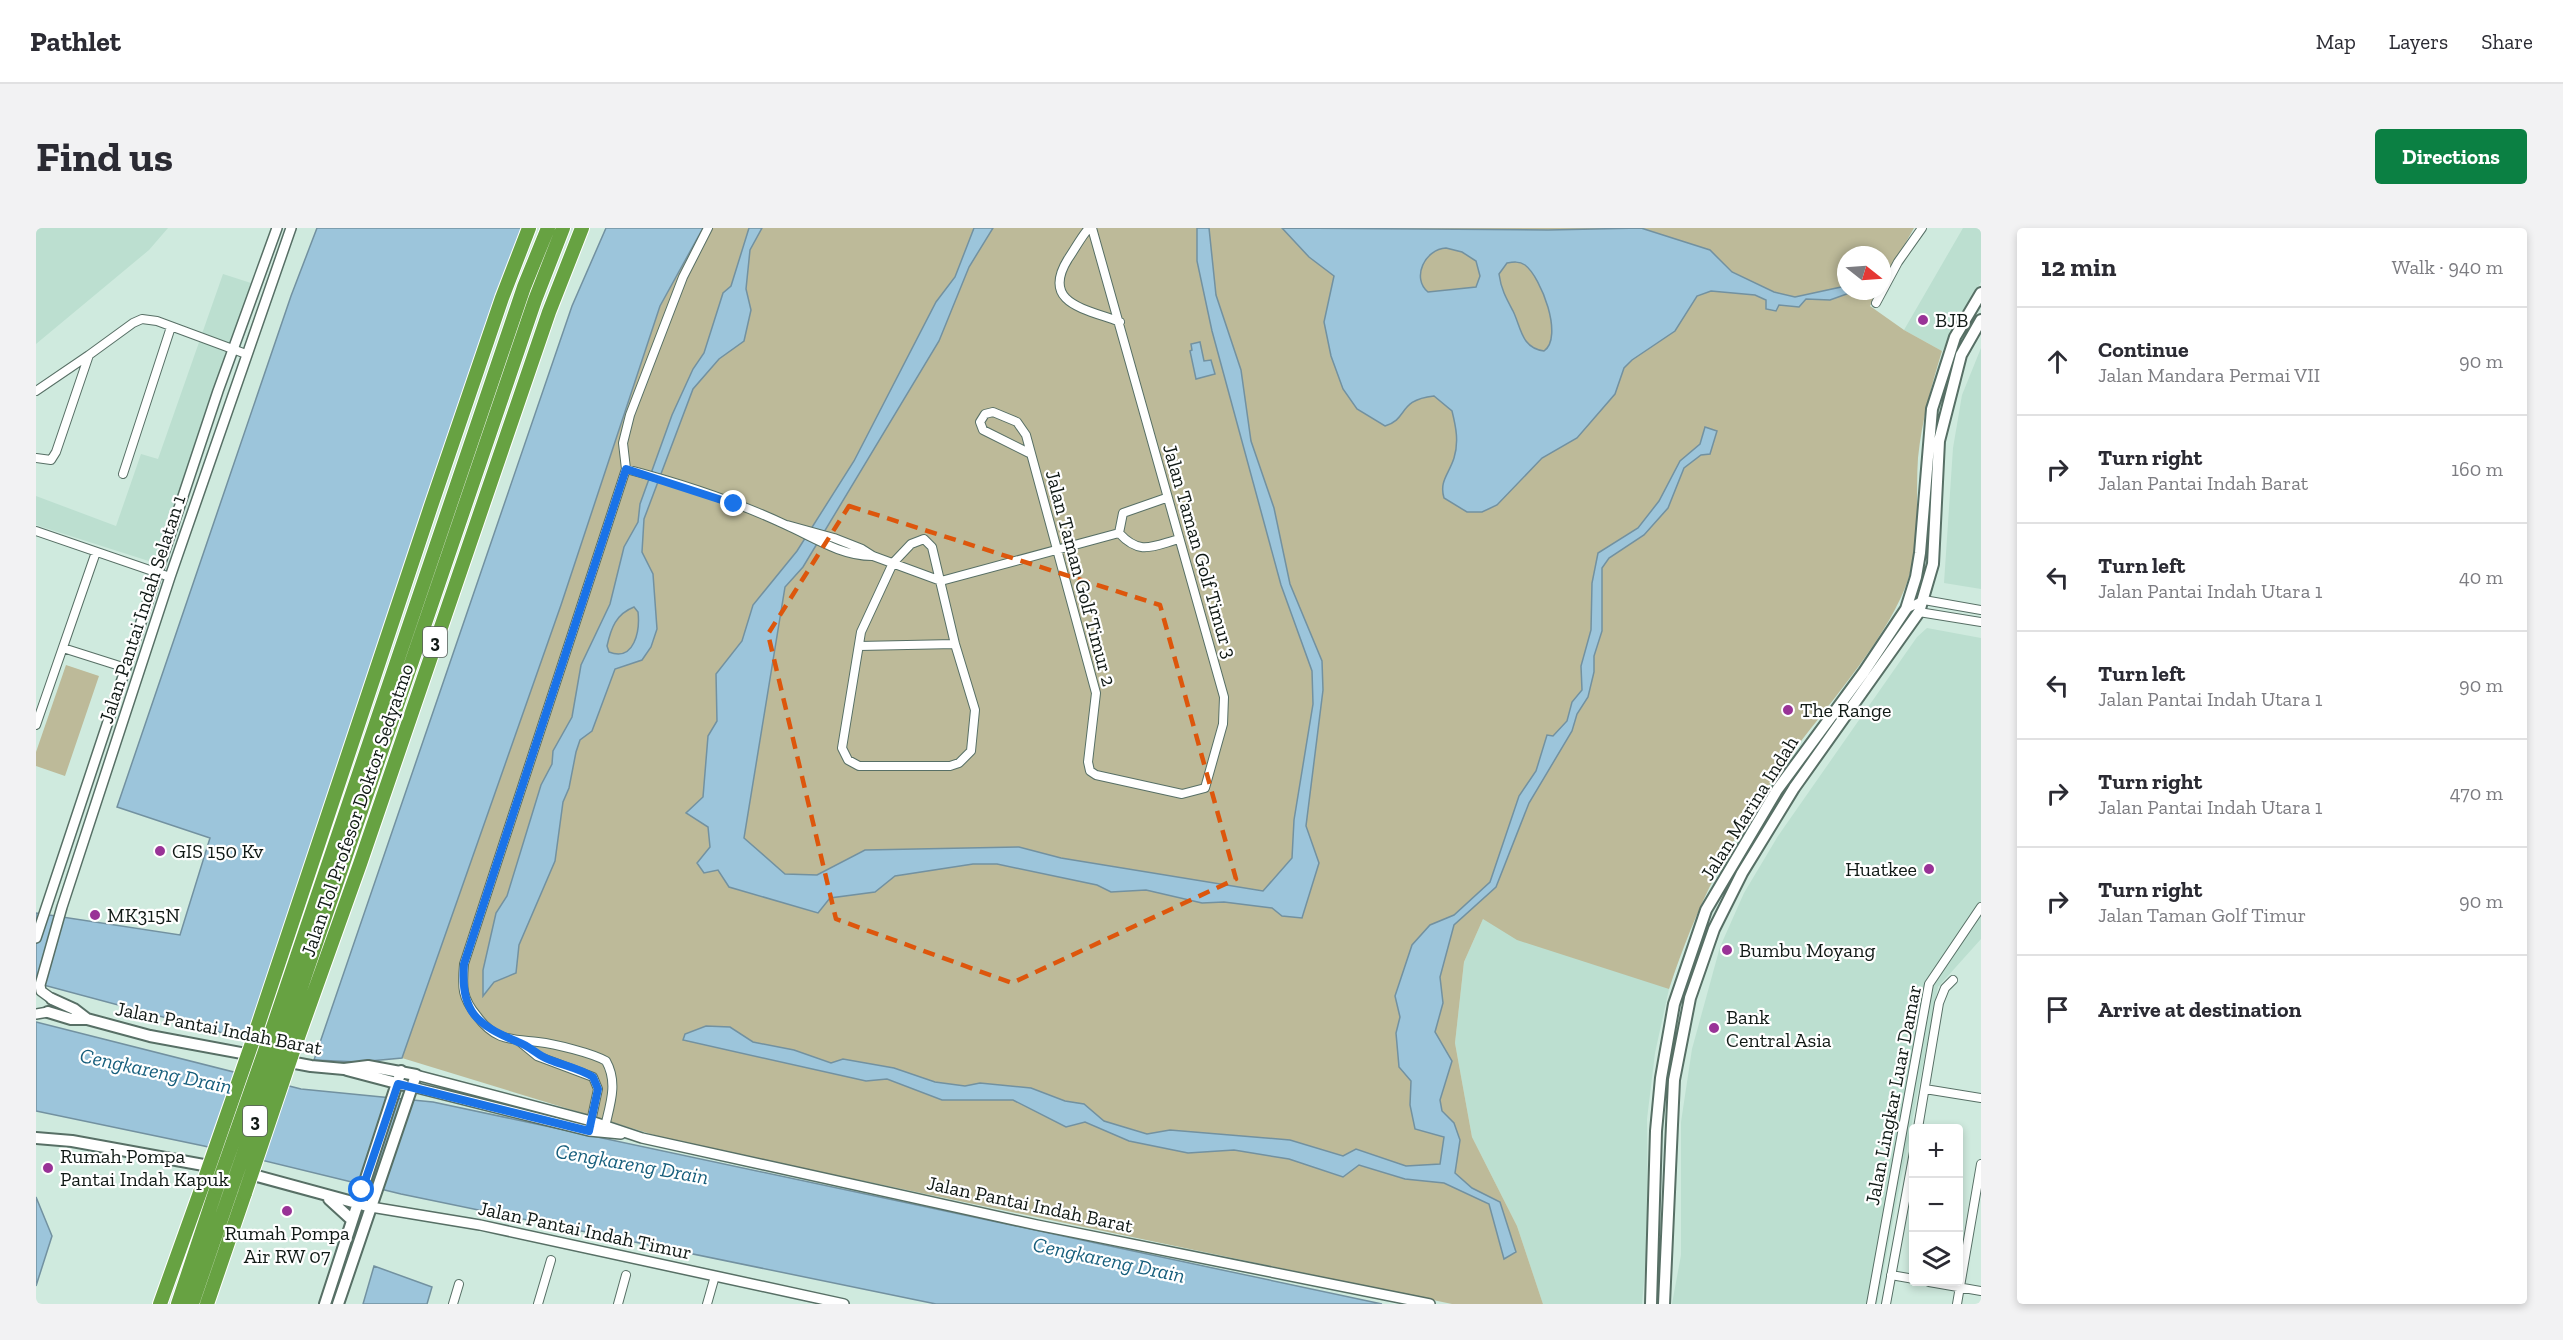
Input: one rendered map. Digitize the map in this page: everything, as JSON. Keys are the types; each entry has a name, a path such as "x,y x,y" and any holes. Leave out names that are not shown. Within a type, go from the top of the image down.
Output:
{"highway":[{"name":"Jalan Tol Profesor Doktor Sedyatmo","path":"192,1304 231,1190 431,506 502,298 529,228"},
{"name":"Jalan Tol Profesor Doktor Sedyatmo","path":"207,1304 231,1190 272,1050 524,287 548,228"},
{"name":"Jalan Tol Profesor Doktor Sedyatmo","path":"272,1050 535,300 563,228"},
{"name":"Jalan Tol Profesor Doktor Sedyatmo","path":"160,1304 203,1184 272,1050 360,864 549,312 582,228"},
{"name":"Jalan Tol Profesor Doktor Sedyatmo","path":"178,1304 231,1190"}],"main road":[{"name":"Jalan Marina Indah","path":"1651,1304 1657,1119 1674,1005 1706,910 1777,790 1864,672 1906,609 1916,577 1920,553 1932,409 1955,338 1981,293"},
{"name":"Jalan Marina Indah","path":"1664,1304 1671,1120 1680,1041 1690,998 1714,928 1742,873 1794,788 1920,612 1933,564 1939,441 1961,355 1981,320"},
{"name":"Jalan Pantai Indah Barat","path":"52,999 87,1018"},
{"name":"Jalan Pantai Indah Barat","path":"48,1012 71,1019 87,1018 167,1040 310,1066 344,1069 368,1066 416,1075"},
{"name":"Jalan Pantai Indah Barat","path":"344,1069 411,1093"},
{"path":"325,1304 401,1071"},
{"path":"338,1304 416,1075"},
{"path":"1657,1119 1671,1120"},
{"name":"Jalan Pantai Indah Timur","path":"36,1138 205,1164 371,1207"},
{"name":"Jalan Pantai Indah Timur","path":"318,1192 337,1204 352,1220"}],"street":[{"name":"Jalan Pantai Indah Selatan 1","path":"36,938 233,349 277,228"},
{"name":"Jalan Pantai Indah Selatan 1","path":"52,999 41,991 40,985 62,907 170,577 291,228"},
{"path":"589,1131 598,1089 593,1077 537,1056 520,1042 486,1028 465,1002 464,964 626,469 623,443 630,415 683,277 708,228"},
{"name":"Jalan Taman Golf Timur 3","path":"1091,228 1120,322 1166,498 1224,697 1223,724 1205,788"},
{"name":"Jalan Taman Golf Timur 3","path":"1091,228 1063,268 1058,279 1059,290 1066,300 1120,322"},
{"path":"1876,303 1898,262 1922,228"},
{"path":"36,391 142,319 246,354"},
{"path":"123,474 171,327"},
{"path":"36,458 51,460 56,452 89,355"},
{"name":"Jalan Taman Golf Timur 2","path":"1031,454 983,430 981,422 985,414 993,412 1017,422 1026,435 1096,693 1088,762 1090,771 1096,775 1182,794 1195,793 1205,788"},
{"path":"626,469 675,483 806,532 834,538 873,556 941,581 1119,533"},
{"path":"1119,533 1123,513 1166,498"},
{"path":"36,531 170,577"},
{"path":"806,532 829,545 860,556 873,556"},
{"path":"1119,533 1130,545 1143,548 1179,539"},
{"path":"924,539 932,546 955,645 975,710 971,751 959,763 950,766 859,766 848,760 842,748 861,632 893,563 910,544 924,539"},
{"path":"36,725 96,552"},
{"path":"1906,609 1924,600 1981,610"},
{"path":"1920,612 1981,622"},
{"path":"860,646 955,645"},
{"path":"63,648 126,668"},
{"name":"Jalan Lingkar Luar Damar","path":"1871,1304 1929,984 1981,907"},
{"path":"1919,1124 1939,1003 1945,988 1953,980"},
{"path":"36,1014 48,1012"},
{"path":"520,1042 539,1042 606,1061 612,1072 613,1092 604,1129"},
{"name":"Jalan Pantai Indah Barat","path":"416,1075 591,1120 604,1129 624,1134 1037,1225 1430,1304"},
{"path":"1925,1089 1981,1098"},
{"name":"Jalan Pantai Indah Barat","path":"411,1093 589,1131 604,1129"},
{"path":"1957,1304 1981,1164"},
{"path":"1886,1304 1909,1178"},
{"name":"Jalan Pantai Indah Timur","path":"371,1207 480,1225 844,1304"},
{"path":"538,1304 551,1260"},
{"path":"618,1304 626,1275"},
{"path":"1891,1275 1909,1278"},
{"path":"707,1304 715,1276"},
{"path":"453,1304 459,1284"},
{"path":"1954,1286 1981,1291"}],"highlighted area":[{"path":"849,506 1160,605 1236,879 1012,983 836,919 768,634"}],"shaded area":[{"path":"36,228 168,228 149,250 36,344"},
{"path":"703,228 1914,228 1891,268 1891,246 1837,246 1837,300 1873,300 1870,306 1904,330 1942,351 1927,404 1920,444 1916,540 1905,588 1882,632 1767,788 1733,842 1692,927 1669,989 1517,940 1483,919 1464,962 1455,1043 1472,1137 1517,1226 1543,1304 1452,1304 677,1142 402,1058 561,605 660,306"},
{"path":"1963,228 1981,228 1981,282 1942,351 1904,330"},
{"path":"223,274 251,283 155,563 36,525 36,496 116,526 141,454 158,459"},
{"path":"1981,348 1981,589 1944,583 1953,448 1962,395"},
{"path":"1927,628 1981,638 1981,939 1938,987 1912,1124 1909,1124 1909,1138 1877,1304 1672,1304 1681,1255 1681,1122 1692,1049 1720,947 1744,893 1778,836 1917,637"},
{"path":"66,665 99,676 65,776 36,766 36,752"},
{"path":"1785,762 1714,873 1685,940 1669,989 1655,1053 1647,1119 1648,1235 1642,1304 1543,1304 1517,1226 1472,1137 1455,1043 1464,962 1483,919"}],"water":[{"path":"317,228 524,228 249,1040 36,983 36,913 180,935 210,838 117,807 291,296"},
{"path":"606,228 703,228 660,306 561,605 402,1058 359,1062 314,1060 572,306"},
{"path":"749,228 762,228 750,250 746,289 751,310 744,341 719,359 693,389 644,519 642,552 653,574 657,629 651,647 642,660 615,669 592,731 580,740 569,788 563,802 555,861 519,945 516,973 494,982 483,996 483,970 496,913 507,896 541,785 552,764 553,751 572,717 581,665 610,604 624,547 638,522 640,504 672,415 693,369 704,353 723,293 731,286","holes":["634,607 638,612 637,635 630,648 618,654 609,652 607,646 609,639 619,618"]},
{"path":"974,228 993,228 969,267 939,341 803,567 785,587 744,838 785,874 817,875 865,850 1019,847 1061,858 1263,891 1292,858 1294,820 1313,704 1312,671 1281,585 1212,331 1197,261 1197,228 1209,228 1216,295 1241,370 1251,441 1274,508 1290,584 1322,661 1323,690 1306,826 1319,863 1302,918 1282,916 1272,908 1224,902 1202,903 1146,890 1111,892 1097,885 997,864 973,864 895,876 875,892 830,898 818,913 729,887 718,870 704,873 697,863 710,847 708,827 686,813 703,797 708,736 717,721 716,674 742,641 753,605 797,551 854,461 936,302 955,277"},
{"path":"1282,228 1548,230 1641,228 1710,250 1732,272 1774,292 1795,297 1837,288 1837,297 1830,300 1806,299 1799,307 1779,305 1776,311 1766,309 1766,300 1755,295 1711,291 1697,296 1675,331 1624,368 1615,394 1577,438 1542,458 1497,505 1482,512 1467,512 1444,498 1443,492 1457,440 1452,411 1434,396 1422,398 1414,401 1398,419 1385,426 1357,409 1343,389 1331,356 1324,322 1334,276 1309,257","holes":["1446,248 1462,252 1476,261 1480,276 1476,287 1428,292 1423,286 1421,272 1432,253","1507,263 1525,265 1531,272 1538,282 1548,307 1552,333 1550,344 1544,351 1536,349 1526,341 1504,293 1499,274"]},
{"path":"1200,342 1204,361 1211,360 1215,374 1196,379 1190,351 1192,350 1191,344"},
{"path":"1705,427 1717,431 1710,454 1701,455 1684,468 1668,508 1644,535 1609,558 1602,568 1602,631 1594,656 1594,672 1588,697 1577,714 1572,731 1529,803 1496,887 1454,925 1440,977 1443,1003 1435,1032 1452,1061 1440,1100 1442,1111 1454,1123 1460,1140 1455,1173 1472,1188 1500,1202 1516,1252 1504,1259 1489,1204 1444,1183 1405,1179 1359,1165 1343,1177 1289,1159 1234,1150 1188,1153 1129,1141 1085,1122 1066,1127 1013,1100 942,1100 887,1079 866,1081 683,1040 685,1034 706,1026 730,1027 753,1042 794,1050 831,1063 843,1059 894,1068 935,1082 965,1086 980,1083 1031,1088 1065,1101 1084,1104 1104,1121 1147,1134 1170,1130 1290,1140 1343,1156 1356,1149 1406,1166 1440,1164 1444,1137 1415,1129 1410,1105 1411,1081 1399,1067 1396,1033 1400,1017 1395,996 1412,945 1430,925 1454,915 1490,882 1519,796 1536,771 1547,735 1553,736 1567,721 1572,702 1582,690 1581,666 1591,630 1592,583 1598,553 1638,528 1659,501 1680,461 1700,444"},
{"name":"Cengkareng Drain","path":"36,1022 301,1089 433,1102 1382,1304 936,1304 401,1194 204,1146 36,1111"},
{"path":"36,1197 52,1236 36,1286"},
{"path":"374,1266 432,1287 427,1304 363,1304"}],"place":[{"name":"BJB","path":"1923,320"},
{"name":"The Range","path":"1788,710"},
{"name":"GIS 150 Kv","path":"160,851"},
{"name":"Huatkee","path":"1929,869"},
{"name":"MK315N","path":"95,915"},
{"name":"Bumbu Moyang","path":"1727,950"},
{"name":"Bank Central Asia","path":"1714,1028"},
{"name":"Rumah Pompa Pantai Indah Kapuk","path":"48,1168"},
{"name":"Rumah Pompa Air RW 07","path":"287,1211"}],"route":[{"path":"362,1190 398,1084 589,1131 598,1089 593,1077 537,1056 520,1042 506,1039 486,1028 465,1002 464,964 626,469 734,504"}]}
